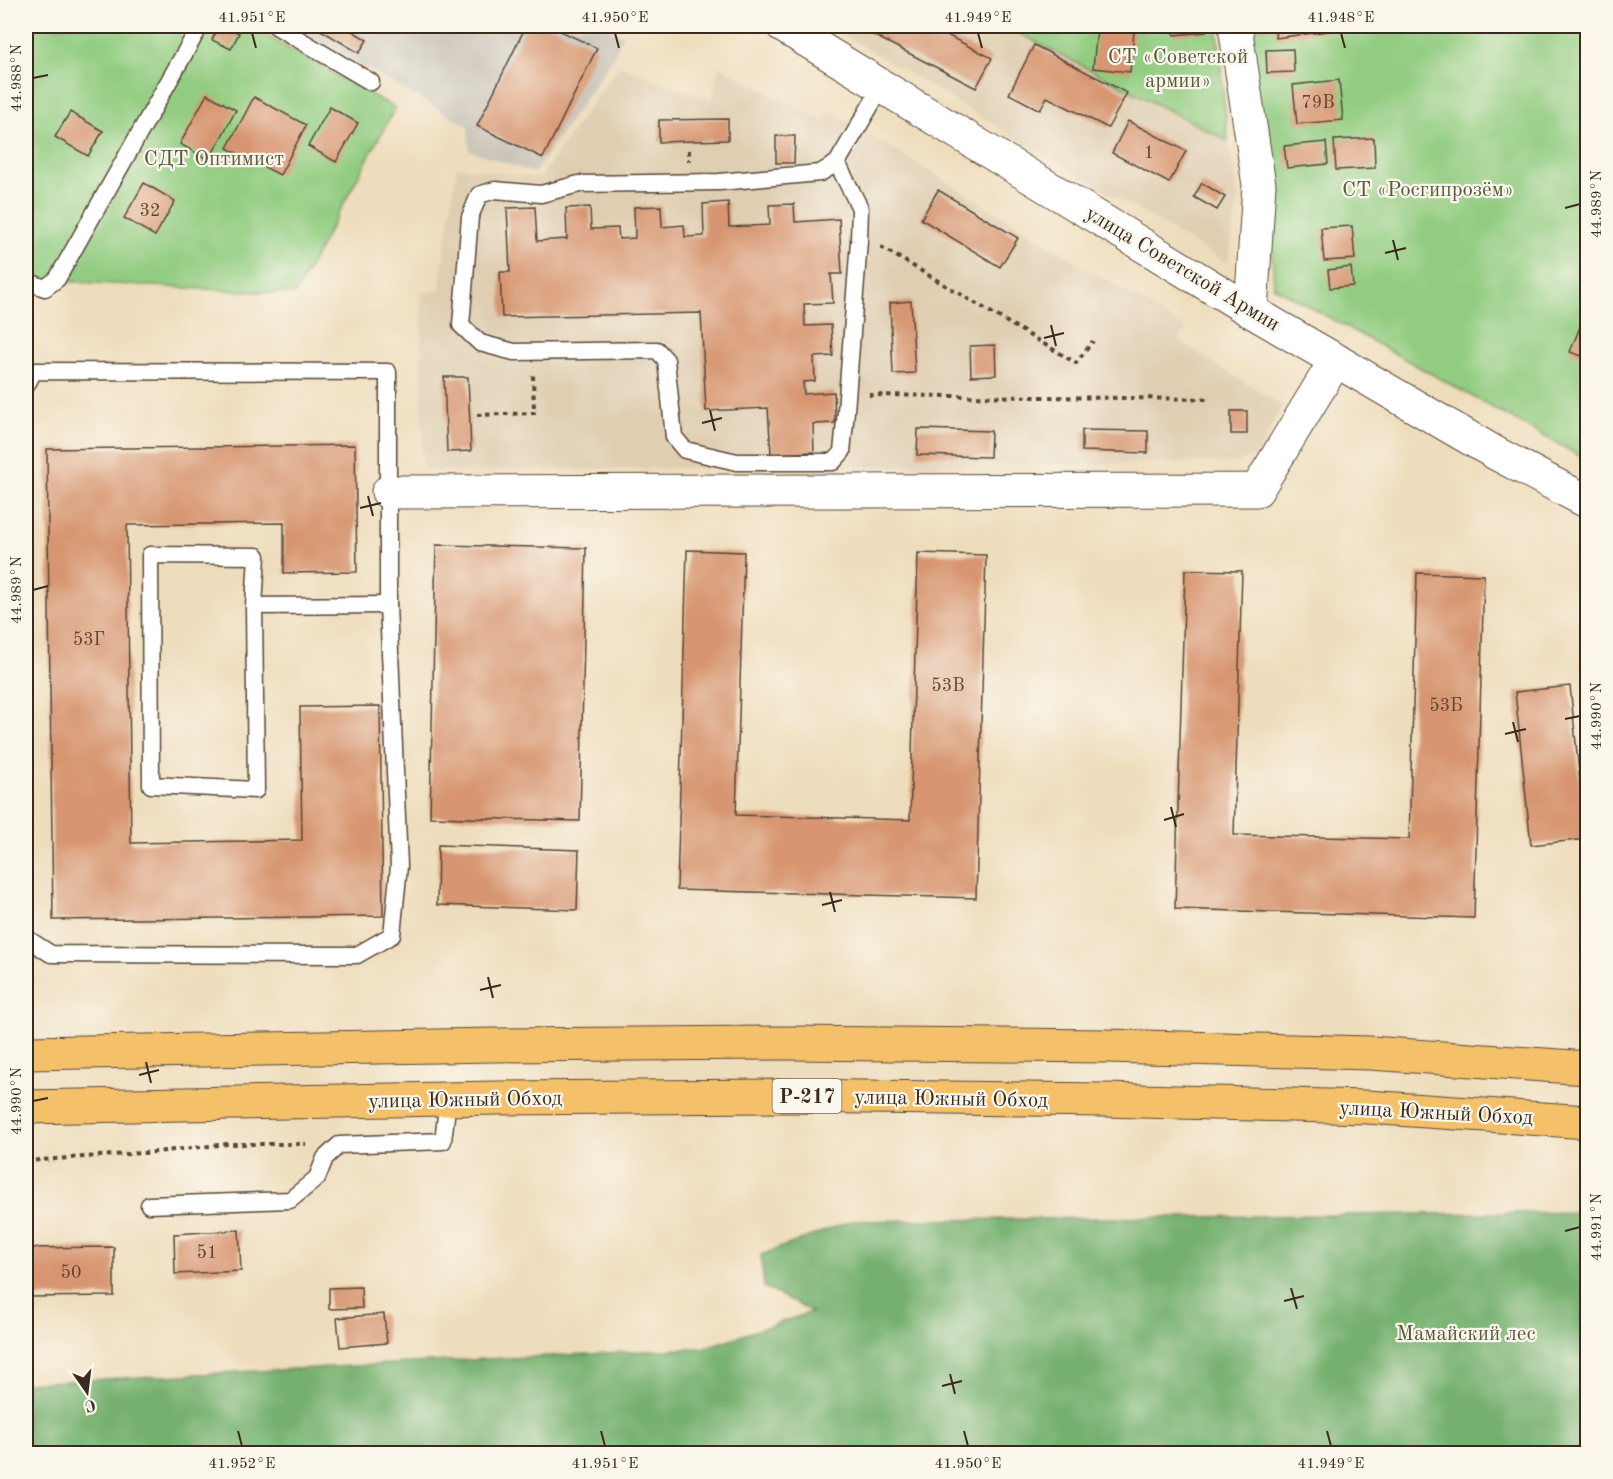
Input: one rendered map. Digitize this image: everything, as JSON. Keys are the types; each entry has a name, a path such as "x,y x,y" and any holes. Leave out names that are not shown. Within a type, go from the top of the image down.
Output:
{"main road":[{"path":"26,1053 786,1042 1105,1046 1370,1053 1587,1068"},
{"name":"улица Южный Обход","path":"26,1107 448,1099 786,1096 1104,1100 1367,1107 1587,1122"}],"street":[{"name":"улица Советской Армии","path":"783,26 1251,311 1497,454 1587,502"},
{"path":"1235,26 1259,185 1251,311"},
{"path":"388,492 1257,490 1336,360"}],"lane":[{"path":"26,281 45,288 57,279 200,26"},
{"path":"276,26 371,82"},
{"path":"837,163 860,208 848,394 842,452 834,462 737,462 685,450 674,437 666,360 657,351 514,352 480,343 461,325 470,217 479,195 495,190 541,194 579,184 719,182 820,173 837,163 882,86"},
{"path":"26,386 34,371 388,372 388,605 399,866 392,935 357,955 51,954 26,938"},
{"path":"150,555 257,556 254,606 256,790 151,785 150,555"},
{"path":"254,606 388,605"},
{"path":"149,1205 290,1200 317,1178 325,1158 339,1145 443,1141 448,1099"}],"path":[{"path":"859,241 884,248 1076,363 1093,341"},
{"path":"477,415 534,413 532,352"},
{"path":"848,394 1210,399"},
{"path":"26,1161 157,1152 227,1144 345,1144"}],"shaded area":[{"path":"293,26 605,26 623,36 612,59 534,173 469,150 468,126"},
{"path":"829,26 1005,26 1228,141 1238,199 1228,264"},
{"path":"619,65 712,101 719,66 824,122 831,111 1186,329 1179,341 1282,406 1256,456 1239,462 423,471 421,293 439,291 457,167 540,178"}],"green space":[{"name":"СДТ Оптимист","path":"26,26 249,26 395,108 295,294 26,279"},
{"name":"СТ «Советской армии»","path":"1005,26 1217,26 1228,141"},
{"name":"СТ «Росгипрозём»","path":"1246,26 1587,26 1588,125 1583,152 1588,154 1587,460 1274,287 1268,185"},
{"name":"Мамайский лес","path":"1587,1212 1587,1453 26,1453 26,1383 703,1348 812,1312 764,1287 761,1255 851,1221"}],"building":[{"path":"219,26 239,33 231,49 212,40"},
{"path":"314,26 345,26 367,40 359,53"},
{"path":"526,26 550,26 597,48 543,158 477,126"},
{"path":"856,26 929,26 992,58 976,88"},
{"path":"1173,26 1205,26 1206,32 1174,35"},
{"path":"1274,26 1334,26 1335,30 1276,38"},
{"path":"1097,29 1134,32 1130,72 1093,68"},
{"path":"1034,45 1127,93 1108,128 1047,97 1040,110 1009,94"},
{"path":"1293,49 1294,72 1267,73 1266,50"},
{"path":"1339,80 1343,120 1297,124 1293,85"},
{"path":"207,94 236,110 209,160 180,144"},
{"path":"254,97 306,125 280,175 227,148"},
{"path":"330,107 358,123 336,162 308,146"},
{"path":"70,112 103,131 88,156 55,137"},
{"path":"728,119 728,140 659,142 659,120"},
{"path":"1128,121 1186,151 1169,183 1112,153"},
{"path":"776,136 795,136 794,163 776,163"},
{"path":"1374,138 1375,168 1336,170 1334,140"},
{"path":"1326,142 1328,164 1287,168 1284,146"},
{"path":"144,183 175,201 155,236 124,218"},
{"path":"1202,183 1225,197 1217,210 1194,197"},
{"path":"938,190 1018,238 1000,267 921,219"},
{"path":"728,202 729,227 770,225 769,205 794,204 795,222 839,219 842,274 831,274 833,303 804,304 805,326 831,325 833,356 814,357 815,381 803,382 804,394 834,392 835,423 813,424 814,452 771,454 768,408 706,411 701,313 502,317 500,272 510,272 507,208 535,207 537,241 567,239 566,208 590,207 591,229 618,228 619,239 635,238 634,207 661,206 662,227 684,225 685,237 704,236 703,204"},
{"path":"1352,226 1355,259 1324,261 1321,228"},
{"path":"1351,267 1353,286 1330,288 1328,270"},
{"path":"911,301 915,373 893,374 890,303"},
{"path":"1584,317 1588,319 1588,358 1570,352"},
{"path":"995,345 996,375 971,376 970,346"},
{"path":"444,377 468,377 471,451 447,452"},
{"path":"1231,411 1247,411 1247,434 1231,434"},
{"path":"918,429 991,431 990,457 917,455"},
{"path":"1082,430 1148,431 1148,453 1082,451"},
{"path":"355,445 357,572 284,573 284,523 127,525 131,843 302,840 300,707 380,706 383,916 53,920 47,449"},
{"path":"436,545 586,548 580,821 430,817"},
{"path":"687,550 744,552 736,815 910,820 918,553 986,555 976,898 677,890"},
{"path":"1185,570 1242,571 1234,835 1409,839 1417,573 1484,575 1474,918 1175,909"},
{"path":"1570,686 1586,839 1531,845 1515,692"},
{"path":"438,845 579,850 577,910 437,905"},
{"path":"239,1230 241,1271 175,1274 174,1234"},
{"path":"114,1247 114,1296 29,1297 28,1248"},
{"path":"361,1287 362,1308 329,1309 329,1288"},
{"path":"384,1314 387,1343 340,1347 337,1318"}]}
